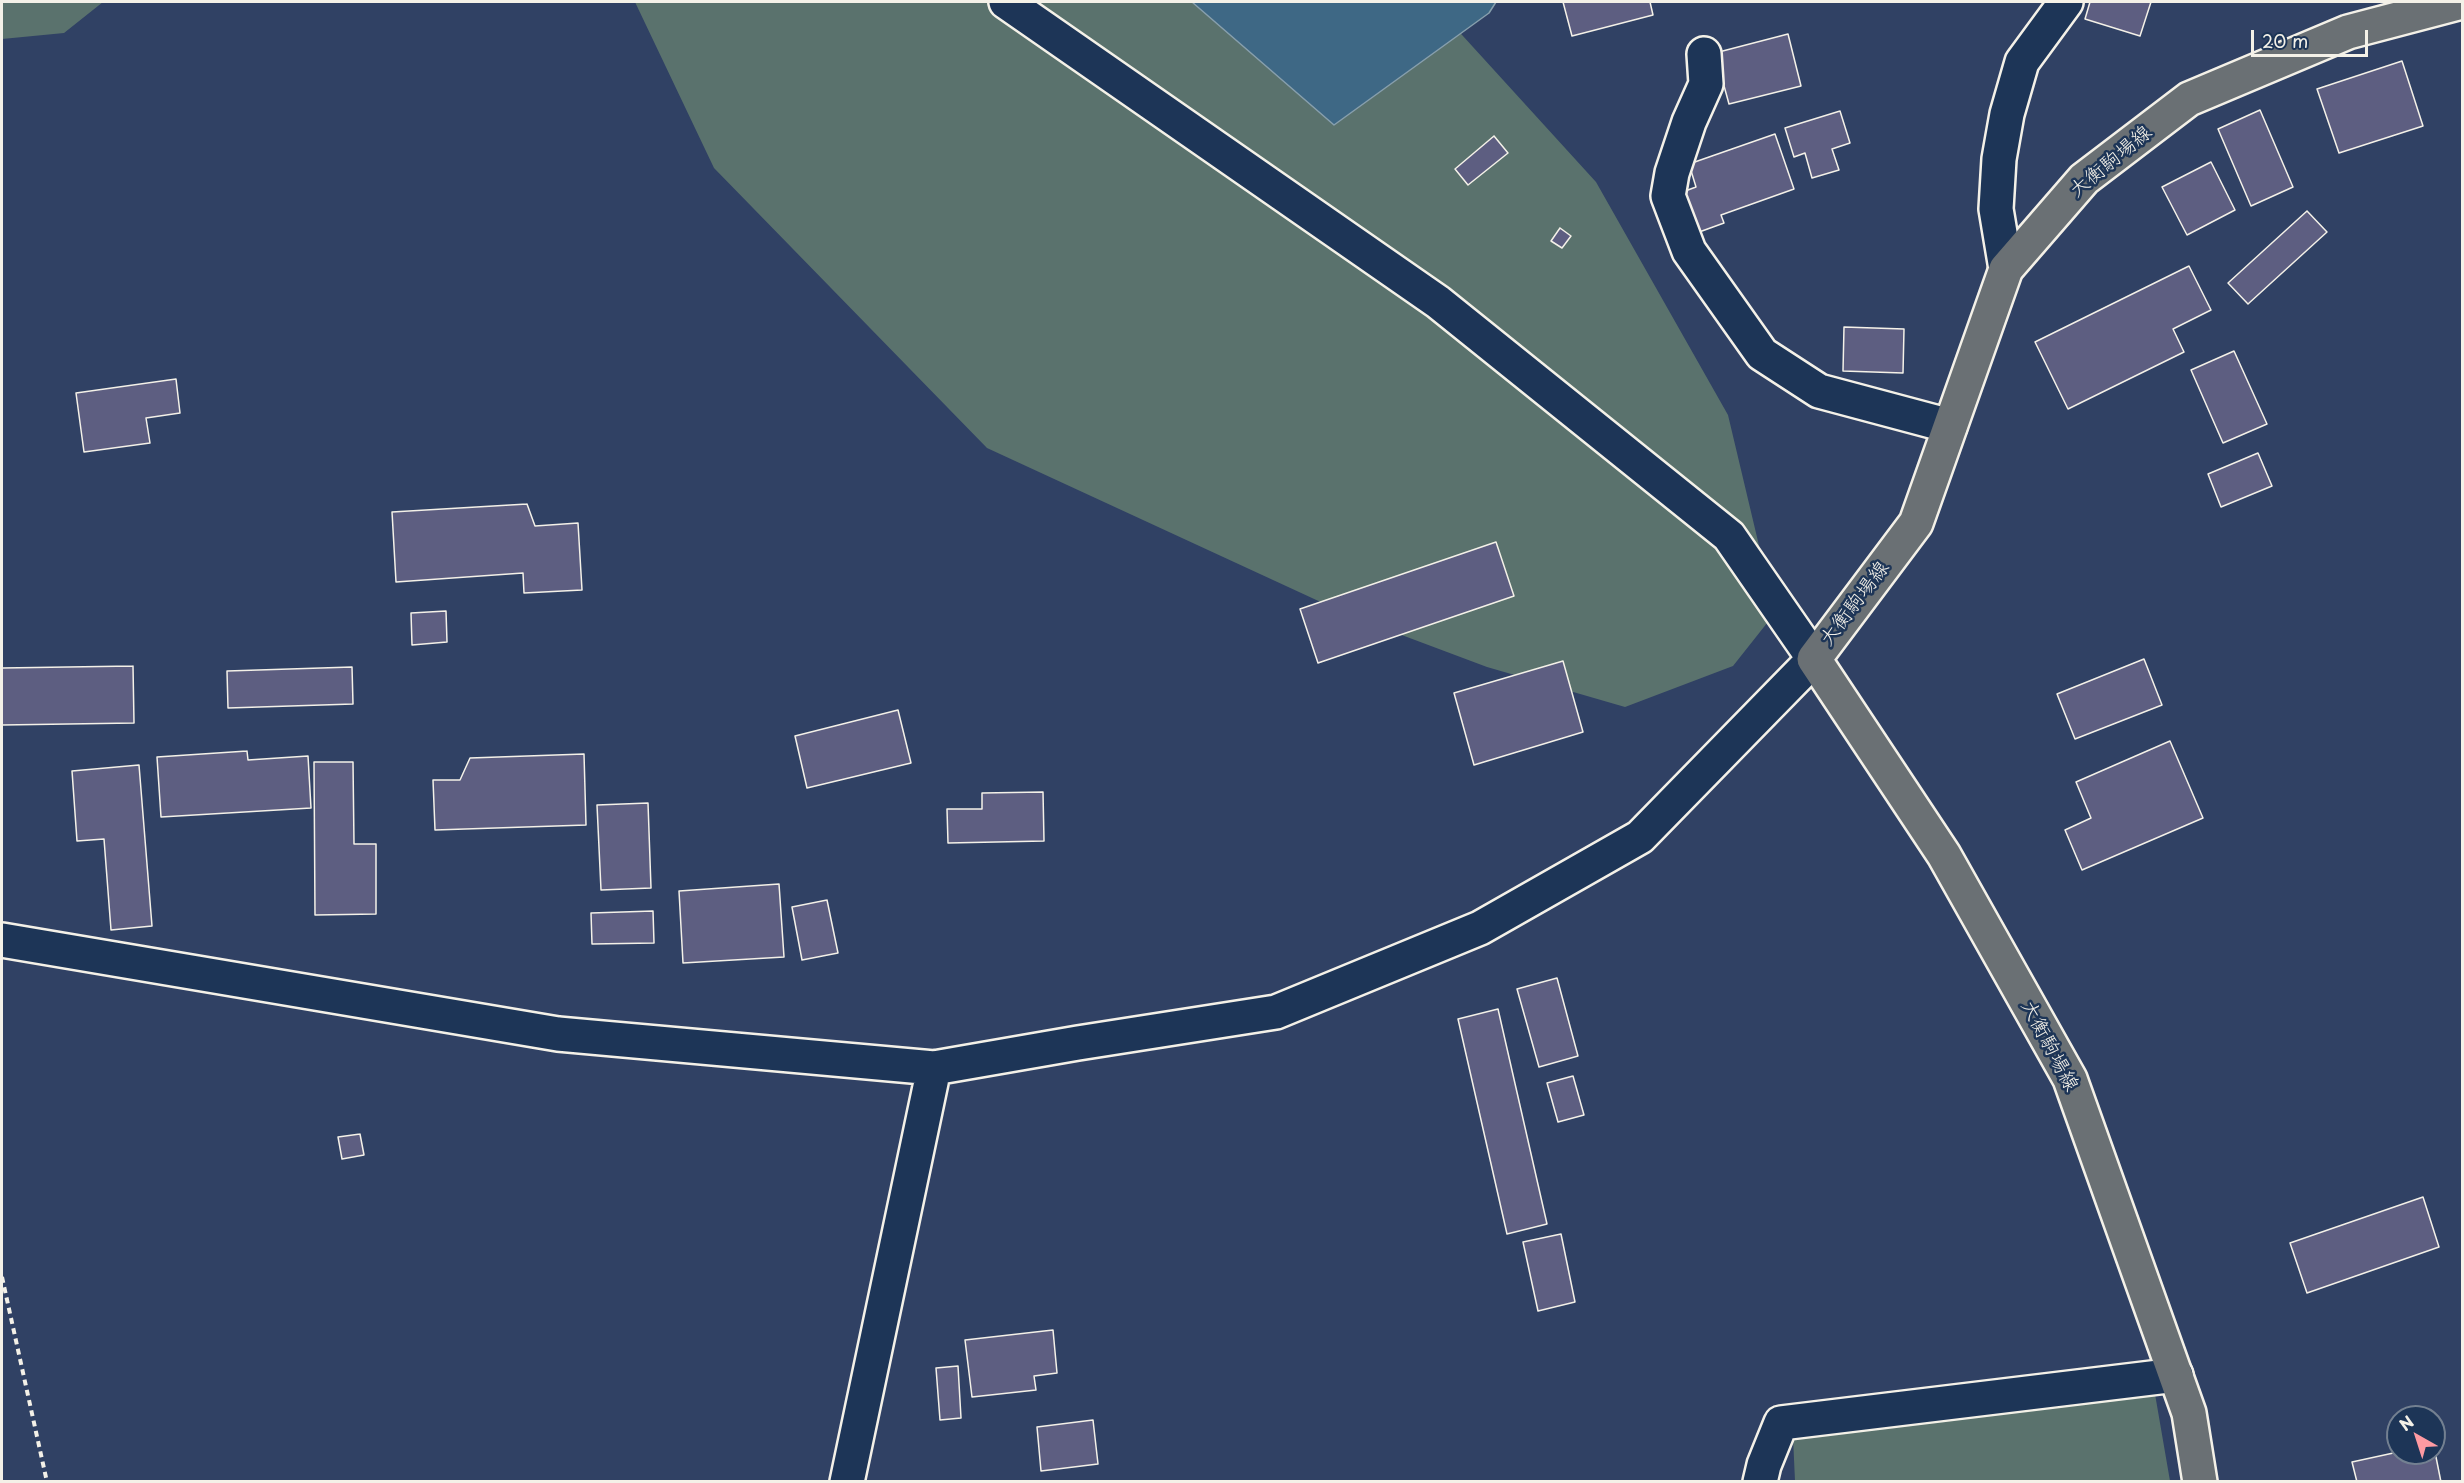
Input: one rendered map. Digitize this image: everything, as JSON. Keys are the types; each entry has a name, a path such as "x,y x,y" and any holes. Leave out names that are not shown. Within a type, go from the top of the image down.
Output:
{"main road":[{"name":"大衡駒場線","path":"2200,1482 2189,1413 2070,1078 1944,855 1814,659 1916,524 2006,269 2084,179 2189,99 2348,32 2463,2"}],"street":[{"path":"2,939 558,1034 934,1068 1276,1012 1480,928 1640,837 1814,659 1729,536 1438,302 1006,2"},
{"path":"2006,269 1996,209 1999,159 2007,114 2022,62 2066,2"},
{"path":"1704,54 1706,84 1682,142 1672,173 1668,196 1689,251 1762,354 1819,391 1950,426"},
{"path":"847,1482 934,1068"},
{"path":"1760,1482 1764,1465 1781,1423 2176,1375"}],"path":[{"path":"2,1277 47,1482"}],"green space":[{"path":"2,2 103,2 64,33 2,39"},
{"path":"635,2 1432,2 1596,182 1728,415 1775,613 1733,666 1625,707 1487,667 1351,616 987,448 714,168"},
{"path":"2155,1394 2170,1481 1795,1481 1793,1437"}],"water":[{"path":"1192,2 1496,2 1489,13 1334,125"}],"building":[{"path":"1563,2 1650,2 1653,15 1572,36"},
{"path":"2090,2 2151,2 2140,36 2085,19"},
{"path":"1788,34 1801,86 1729,104 1715,53"},
{"path":"2402,61 2423,126 2339,153 2317,89"},
{"path":"2260,110 2293,187 2251,206 2218,129"},
{"path":"1840,111 1850,143 1832,149 1839,170 1812,178 1805,153 1794,157 1785,128"},
{"path":"1775,134 1794,189 1721,215 1724,223 1691,235 1677,194 1696,187 1689,164"},
{"path":"1494,136 1508,153 1468,185 1455,169"},
{"path":"2211,162 2235,210 2187,235 2162,187"},
{"path":"2307,211 2327,232 2248,304 2228,283"},
{"path":"1560,228 1571,236 1562,248 1551,241"},
{"path":"2189,266 2211,310 2173,329 2184,352 2068,409 2035,342"},
{"path":"1844,327 1904,329 1903,373 1843,371"},
{"path":"2234,351 2267,424 2223,443 2191,370"},
{"path":"176,379 180,413 146,418 150,443 84,452 76,393"},
{"path":"2258,453 2272,486 2221,507 2208,474"},
{"path":"527,504 535,526 578,523 582,590 524,593 523,573 396,582 392,512"},
{"path":"1496,542 1514,596 1318,663 1300,609"},
{"path":"446,611 447,642 412,645 411,613"},
{"path":"2144,659 2162,705 2075,739 2057,694"},
{"path":"1563,661 1583,732 1474,765 1454,693"},
{"path":"133,666 134,723 2,725 2,668"},
{"path":"352,667 353,704 228,708 227,671"},
{"path":"898,710 911,763 807,788 795,736"},
{"path":"2170,741 2203,818 2082,870 2065,830 2091,818 2076,782"},
{"path":"247,751 248,760 308,756 311,808 161,817 157,757"},
{"path":"584,754 586,825 435,830 433,780 460,780 470,758"},
{"path":"314,762 353,762 354,844 376,844 376,914 315,915"},
{"path":"139,765 152,926 111,930 104,839 77,841 72,771"},
{"path":"1043,792 1044,841 948,843 947,809 982,809 982,793"},
{"path":"648,803 651,888 601,890 597,805"},
{"path":"779,884 784,957 683,963 679,891"},
{"path":"827,900 838,953 802,960 792,907"},
{"path":"653,911 654,943 592,944 591,913"},
{"path":"1557,978 1578,1056 1539,1067 1517,989"},
{"path":"1498,1009 1547,1224 1507,1234 1458,1019"},
{"path":"1573,1076 1584,1115 1558,1122 1547,1083"},
{"path":"360,1134 364,1155 342,1159 338,1137"},
{"path":"2423,1197 2439,1247 2307,1293 2290,1243"},
{"path":"1561,1234 1575,1302 1538,1311 1523,1242"},
{"path":"1053,1330 1057,1373 1034,1376 1036,1390 972,1397 965,1340"},
{"path":"958,1366 961,1418 940,1420 936,1368"},
{"path":"1093,1420 1098,1464 1041,1471 1037,1427"},
{"path":"2386,1455 2386,1465 2438,1465 2441,1482 2357,1482 2352,1462"}]}
